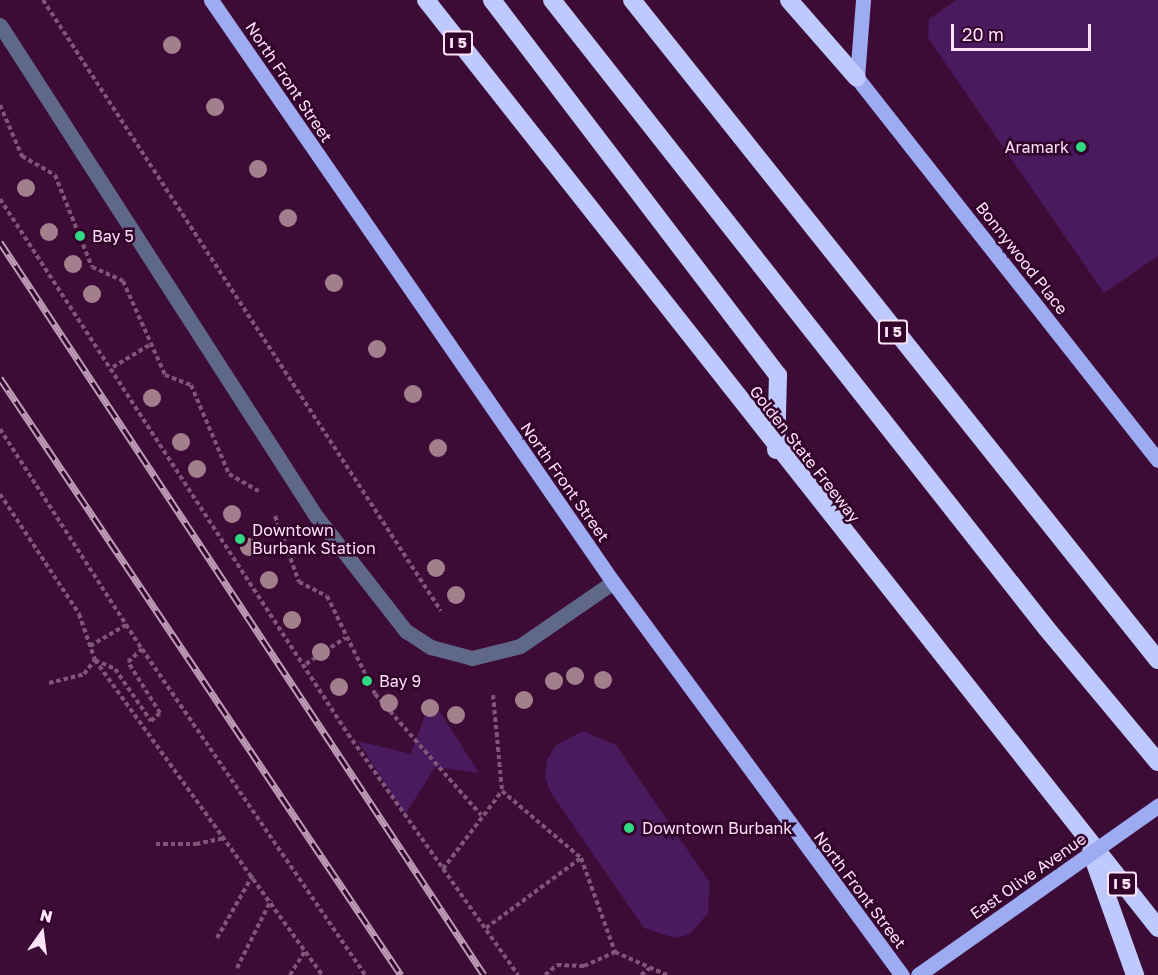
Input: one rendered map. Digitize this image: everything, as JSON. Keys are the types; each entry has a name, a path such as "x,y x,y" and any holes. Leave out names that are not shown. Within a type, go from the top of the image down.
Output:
{"highway":[{"name":"Golden State Freeway","path":"426,0 776,450 1158,928"},
{"path":"492,0 778,375 776,450"},
{"path":"552,0 1047,629 1158,762"},
{"name":"I 5","path":"632,0 1158,660"},
{"path":"789,0 857,78"},
{"path":"1086,839 1135,975"}],"main road":[{"name":"North Front Street","path":"211,0 613,582 902,975"},
{"path":"857,78 863,0"},
{"name":"Bonnywood Place","path":"857,78 1158,460"},
{"name":"East Olive Avenue","path":"918,975 1158,806"}],"lane":[{"path":"0,25 316,516 406,631 431,647 472,658 520,646 613,582"}],"path":[{"path":"43,0 441,611"},
{"path":"0,105 22,156 55,175 92,267 123,281 165,375 191,385 229,474 267,495"},
{"path":"0,199 113,367 408,824 443,868 518,975"},
{"path":"113,367 151,344"},
{"path":"0,429 142,649 365,975"},
{"path":"0,494 79,614 95,660 253,875 322,975"},
{"path":"271,506 299,582 327,596 345,638 375,694 481,814"},
{"path":"90,646 126,625"},
{"path":"306,664 345,638"},
{"path":"95,660 115,669 151,721 160,713 128,662 142,649"},
{"path":"49,683 84,674 95,660"},
{"path":"493,695 502,791 581,858 615,952 667,975"},
{"path":"443,868 468,840 481,814 502,791"},
{"path":"156,844 196,844 224,838"},
{"path":"486,928 581,858"},
{"path":"217,938 253,875"},
{"path":"237,968 271,900"},
{"path":"290,975 306,951"},
{"path":"545,975 557,965 584,966 615,952"},
{"path":"641,975 650,968"}],"building":[{"name":"Aramark","path":"956,0 1158,0 1158,256 1104,293 928,38 929,19"},
{"path":"431,698 479,773 435,767 405,815 358,741 411,754"},
{"path":"583,731 616,745 710,883 708,913 690,934 675,938 644,928 551,793 545,777 547,760 556,745"}],"railway":[{"path":"0,242 484,975"},
{"path":"0,378 401,975"}],"place":[{"name":"Aramark","path":"1081,147"},
{"name":"Bay 5","path":"80,236"},
{"name":"Downtown Burbank Station","path":"240,539"},
{"name":"Bay 9","path":"367,681"},
{"name":"Downtown Burbank","path":"629,828"}]}
